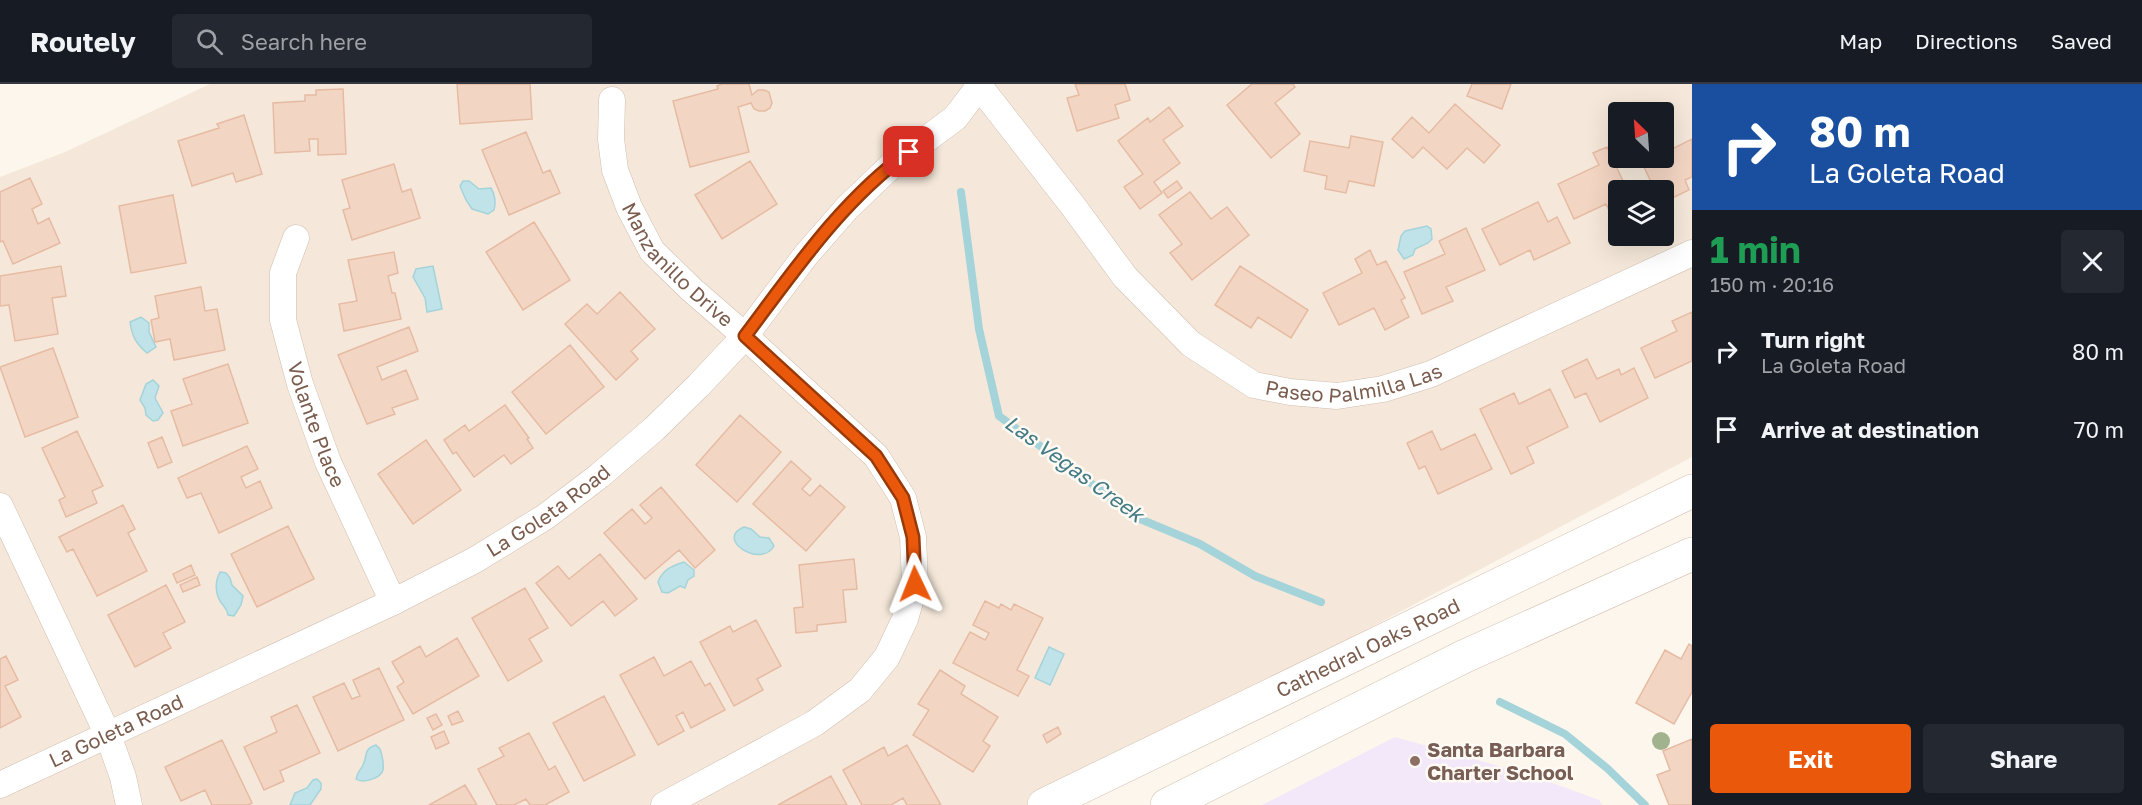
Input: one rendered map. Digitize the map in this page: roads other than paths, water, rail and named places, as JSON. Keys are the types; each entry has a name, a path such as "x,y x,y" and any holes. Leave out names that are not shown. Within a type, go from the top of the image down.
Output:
{"main road":[{"name":"Cathedral Oaks Road","path":"1044,805 1692,491"},
{"path":"1167,805 1465,656 1692,555"}],"street":[{"name":"Paseo Palmilla Las","path":"980,86 1125,278 1191,344 1254,385 1290,392 1337,396 1383,389 1431,374 1692,253"},
{"name":"La Goleta Road","path":"0,785 393,602 475,560 545,516 599,476 654,429 699,385 745,336 806,255 847,208 893,164 955,118 980,86"},
{"name":"Manzanillo Drive","path":"612,100 611,139 615,170 629,207 652,251 876,456 903,498 913,537 915,584 905,619 887,657 860,690 814,723 664,805"},
{"name":"Volante Place","path":"296,238 283,273 283,320 300,384 328,462 393,602"},
{"path":"0,506 108,735 123,777 129,805"}],"water":[{"path":"463,181 469,181 479,189 491,188 495,199 494,210 488,214 472,209 460,186"},
{"path":"1427,226 1431,229 1432,239 1415,249 1413,255 1404,259 1398,250 1401,236 1405,231"},
{"path":"433,266 442,309 427,312 425,298 413,277 416,269"},
{"path":"141,317 149,323 149,332 156,347 147,353 135,339 130,322"},
{"path":"153,380 159,386 155,398 163,413 158,420 153,421 146,415 140,400 146,384"},
{"path":"744,527 751,529 760,537 769,538 774,546 768,552 760,554 743,550 734,538 736,532"},
{"path":"684,562 694,570 694,576 688,580 685,588 680,586 668,593 662,592 658,582 662,574"},
{"path":"220,572 226,573 232,585 243,596 241,605 234,616 228,615 217,594 216,583"},
{"path":"1049,647 1064,654 1050,685 1035,678"},
{"path":"376,745 382,756 382,773 367,780 356,779 367,750"},
{"path":"317,779 321,783 321,789 310,805 290,805 295,793 307,788 313,780"}],"waterway":[{"name":"Las Vegas Creek","path":"961,192 979,329 999,416 1140,519 1200,544 1255,576 1321,602"},
{"name":"Las Vegas Creek","path":"1500,702 1565,734 1608,769 1645,805"}],"place":[{"name":"Santa Barbara Charter School","path":"1415,761"}]}
